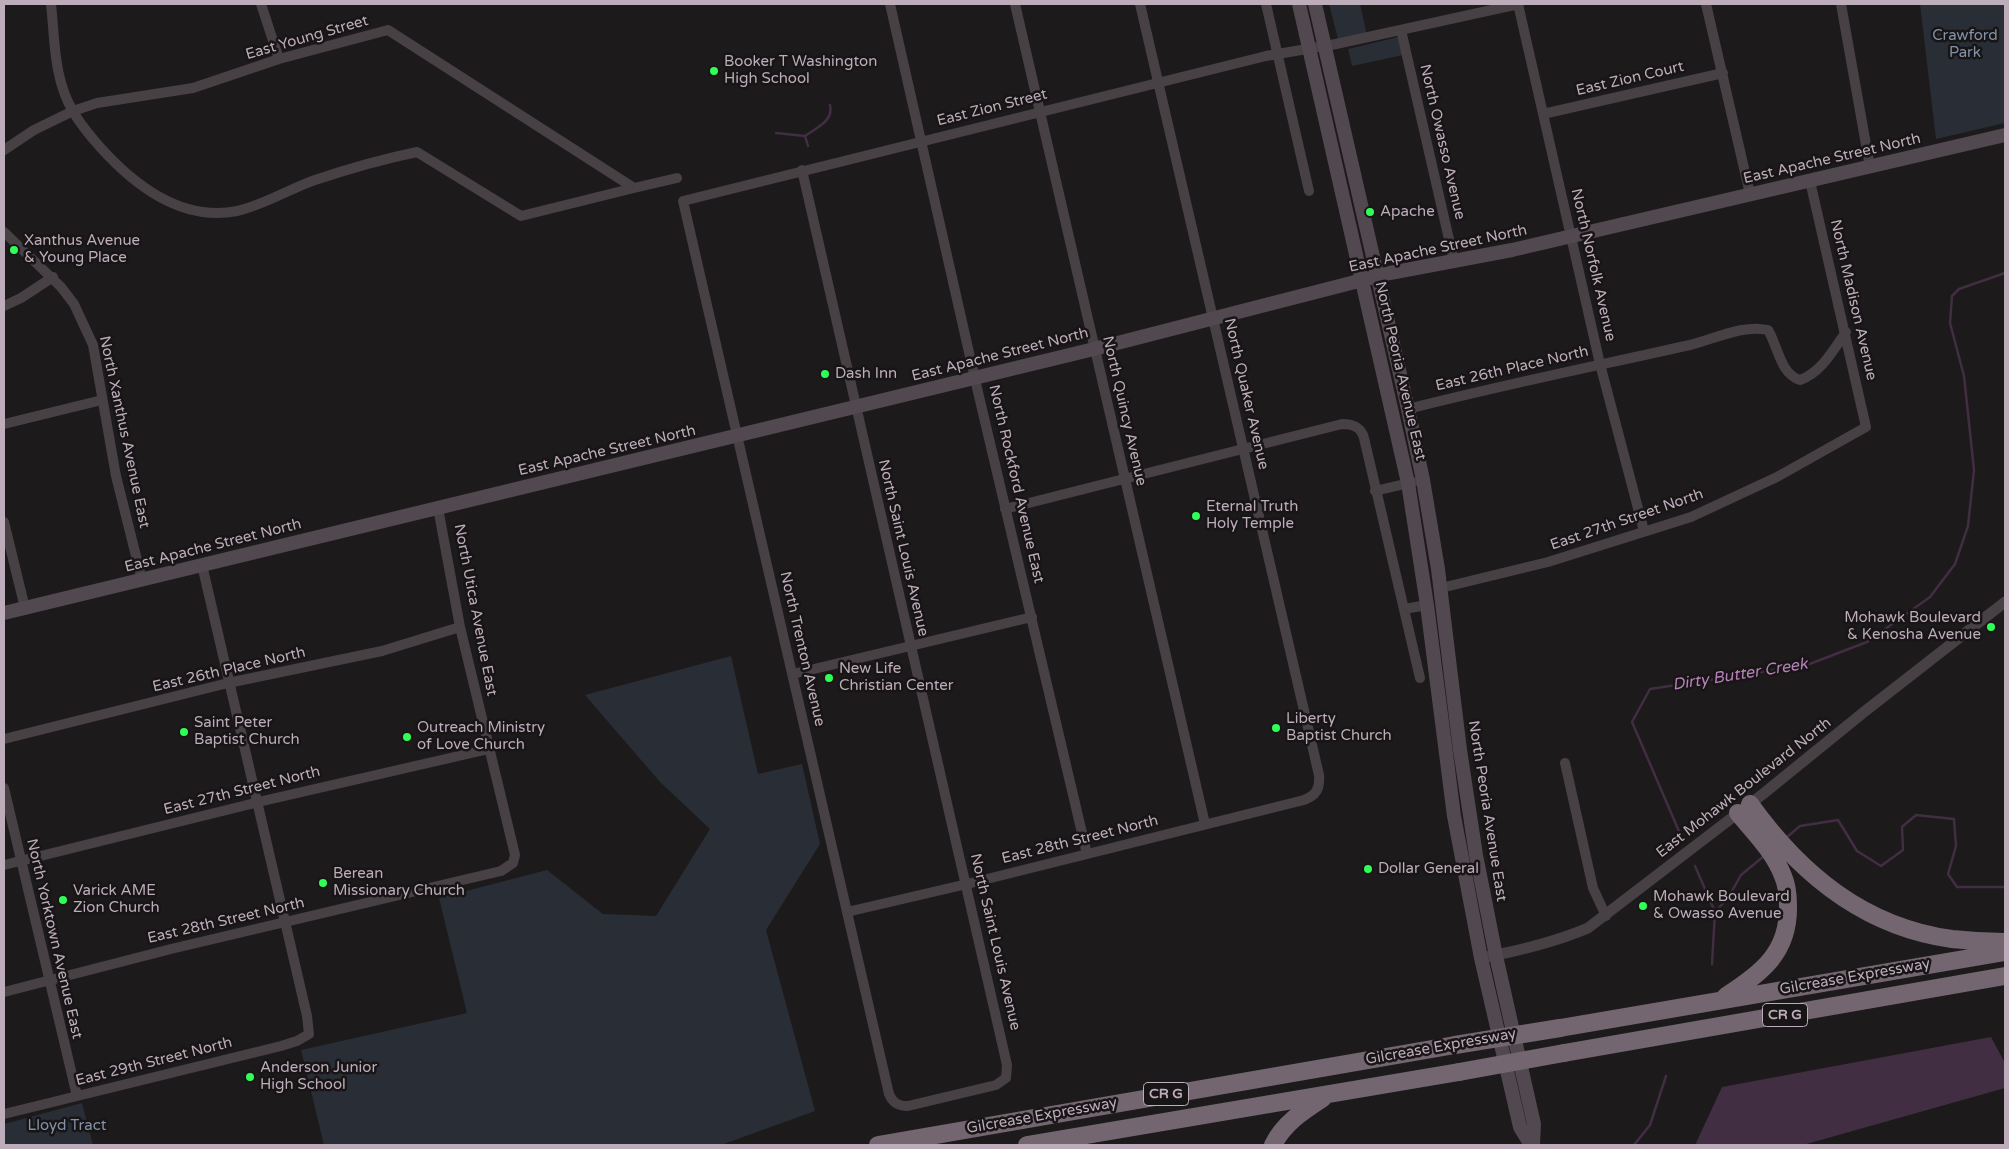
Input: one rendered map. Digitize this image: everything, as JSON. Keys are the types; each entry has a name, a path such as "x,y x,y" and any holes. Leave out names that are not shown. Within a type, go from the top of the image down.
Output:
{"highway":[{"path":"1744,808 1796,859 1843,899 1863,911 1892,924 1926,934 1951,939 2005,942"},
{"path":"1719,1000 1752,979 1770,962 1783,938 1788,918 1787,889 1783,876 1744,808"},
{"name":"Gilcrease Expressway","path":"878,1145 2005,952"},
{"name":"Gilcrease Expressway","path":"1028,1145 1459,1072 2005,976"},
{"path":"1273,1145 1287,1124 1298,1114 1330,1094"},
{"path":"1028,1145 1037,1145"}],"main road":[{"name":"North Peoria Avenue East","path":"1299,4 1408,483 1427,604 1454,816 1481,958 1520,1127 1532,1145"},
{"name":"North Peoria Avenue East","path":"1315,4 1423,480 1441,588 1460,750 1476,855 1496,956 1534,1124 1532,1145"},
{"name":"East Apache Street North","path":"4,613 976,378 1408,269 1571,236 2005,135"}],"street":[{"path":"51,4 62,86 73,111 94,140 118,167 135,181 169,202 204,212 220,213 246,208 314,180 417,152 521,216 677,178"},
{"path":"261,4 279,59"},
{"name":"North Rockford Avenue East","path":"890,4 1005,509 1087,854"},
{"name":"North Quincy Avenue","path":"1015,4 1205,824"},
{"name":"North Quaker Avenue","path":"1140,4 1319,775 1320,784 1317,791"},
{"path":"1266,4 1309,191"},
{"name":"East Zion Street","path":"683,200 1278,54 1325,46 1519,4"},
{"name":"North Norfolk Avenue","path":"1519,4 1600,364 1644,531"},
{"path":"1706,4 1750,194"},
{"path":"1841,4 1870,167"},
{"name":"East Young Street","path":"4,150 34,130 73,111 97,102 193,88 279,59 388,30 634,188"},
{"name":"North Owasso Avenue","path":"1401,30 1454,261"},
{"name":"East Zion Court","path":"1543,114 1723,73"},
{"name":"North Saint Louis Avenue","path":"802,170 854,407 967,884 1007,1065 1006,1078 996,1085 908,1106 894,1103"},
{"name":"North Madison Avenue","path":"1810,181 1846,332 1866,427"},
{"name":"North Trenton Avenue","path":"683,200 889,1094 894,1103"},
{"name":"North Xanthus Avenue East","path":"4,232 52,277 74,304 93,346 116,476 142,580"},
{"path":"4,306 21,298 52,277"},
{"name":"East 26th Place North","path":"1408,409 1760,328 1768,330 1786,370 1794,378 1800,380 1817,371 1846,332"},
{"path":"4,424 102,400"},
{"path":"1005,509 1342,424 1355,426 1362,434 1420,678"},
{"name":"East 27th Street North","path":"1441,588 1548,562 1691,517 1778,477 1866,427"},
{"name":"North Peoria Avenue East","path":"1375,490 1423,480"},
{"name":"North Utica Avenue East","path":"438,508 460,627 515,855 513,864"},
{"path":"4,522 25,608"},
{"path":"202,565 285,923"},
{"name":"East Mohawk Boulevard North","path":"1481,958 1540,946 1566,938 1588,928 1606,916 2005,602"},
{"path":"1404,609 1427,604"},
{"path":"793,674 1032,617"},
{"name":"East 26th Place North","path":"4,739 228,683 382,651 460,627"},
{"name":"East 27th Street North","path":"4,865 489,749"},
{"path":"1565,763 1593,888 1606,916"},
{"name":"North Yorktown Avenue East","path":"4,788 77,1096"},
{"name":"East 28th Street North","path":"847,912 1304,800 1317,791"},
{"name":"East 28th Street North","path":"4,992 142,956 501,871 513,864"},
{"name":"East 29th Street North","path":"4,1114 297,1041 309,1034 308,1016 285,923"}],"green space":[{"path":"1329,4 1360,4 1367,35 1338,39"},
{"name":"Crawford Park","path":"1920,4 2005,4 2005,123 1936,139"},
{"path":"1398,37 1403,55 1352,66 1348,49"},
{"path":"731,656 758,774 802,764 820,844 766,930 815,1111 721,1145 324,1145 301,1050 467,1013 439,898 547,870 603,914 656,916 710,829 660,782 585,695"},
{"name":"Lloyd Tract","path":"82,1103 93,1145 4,1145 4,1124"}],"shaded area":[{"path":"1991,1037 2005,1063 2005,1088 1803,1145 1697,1145 1696,1143 1722,1087"}],"waterway":[{"path":"808,146 805,136 827,120 831,111 830,105"},
{"path":"776,133 805,136"},
{"name":"Dirty Butter Creek","path":"1681,836 1632,722 1650,689 1807,665 1867,642 1930,597 1955,564 1968,526 1974,470 1964,376 1950,323 1952,296 1959,289 2005,273"},
{"path":"1787,837 1800,826 1838,820 1857,851 1881,866 1903,850 1902,827 1916,815 1954,819 1956,846 1948,874 1957,887 2005,887"},
{"path":"1715,912 1728,898 1741,875 1764,856"},
{"name":"Dirty Butter Creek","path":"1695,866 1715,912 1712,964"},
{"name":"Dirty Butter Creek","path":"1634,1145 1650,1125 1666,1076"}],"place":[{"name":"Booker T Washington High School","path":"714,71"},
{"name":"Apache","path":"1370,212"},
{"name":"Xanthus Avenue & Young Place","path":"14,250"},
{"name":"Dash Inn","path":"825,374"},
{"name":"Eternal Truth Holy Temple","path":"1196,516"},
{"name":"Mohawk Boulevard & Kenosha Avenue","path":"1991,627"},
{"name":"New Life Christian Center","path":"829,678"},
{"name":"Liberty Baptist Church","path":"1276,728"},
{"name":"Saint Peter Baptist Church","path":"184,732"},
{"name":"Outreach Ministry of Love Church","path":"407,737"},
{"name":"Dollar General","path":"1368,869"},
{"name":"Berean Missionary Church","path":"323,883"},
{"name":"Varick AME Zion Church","path":"63,900"},
{"name":"Mohawk Boulevard & Owasso Avenue","path":"1643,906"},
{"name":"Anderson Junior High School","path":"250,1077"}]}
